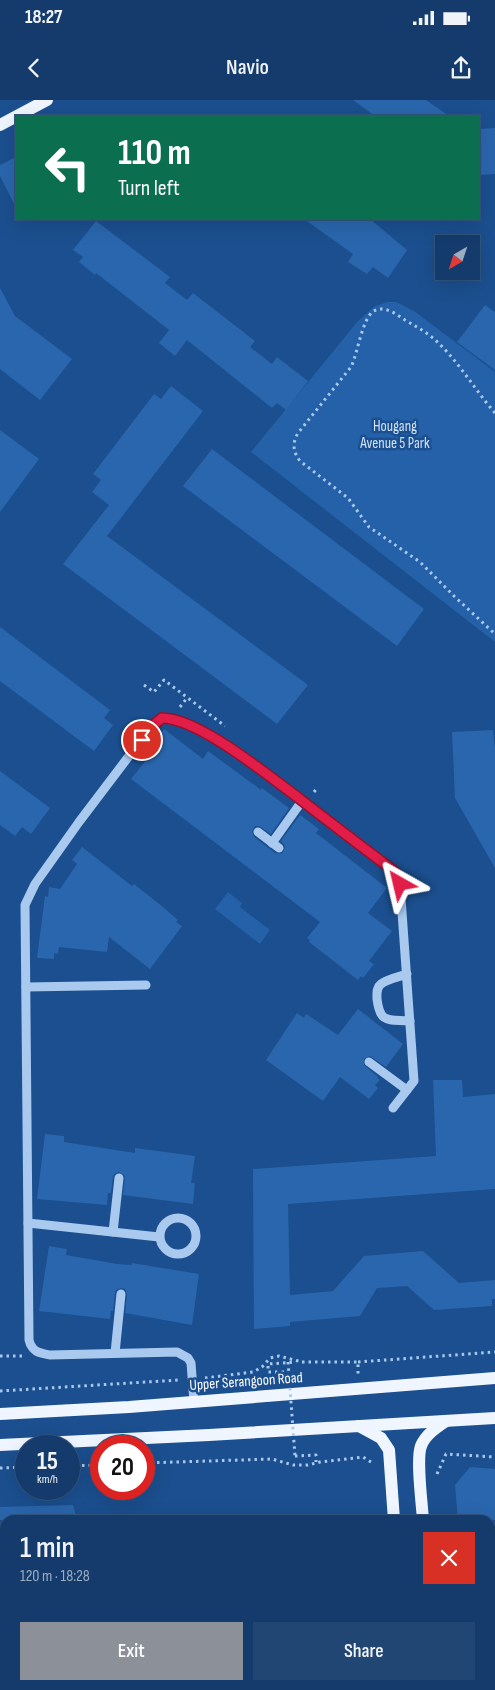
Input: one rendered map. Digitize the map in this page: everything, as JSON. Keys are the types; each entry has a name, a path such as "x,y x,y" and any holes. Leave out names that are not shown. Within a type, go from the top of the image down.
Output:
{"main road":[{"path":"19,115 47,100"},
{"path":"0,125 15,117"},
{"name":"Upper Serangoon Road","path":"0,1414 194,1402 495,1378"},
{"path":"0,1445 495,1418"},
{"path":"424,1515 420,1468 421,1446 430,1432 446,1421"},
{"path":"359,1426 381,1438 389,1450 394,1515"}],"lane":[{"path":"194,1402 190,1363 188,1358 177,1352 50,1355 36,1352 30,1345 25,905 30,893 79,822 151,727 162,718 172,718 194,727 222,743 302,801 397,875 400,884 414,1081 393,1108"},
{"path":"258,832 276,845 302,801"},
{"path":"406,974 384,982 376,992 379,1012 382,1017 410,1021"},
{"path":"26,987 146,985"},
{"path":"369,1062 407,1090"},
{"path":"113,1232 119,1178"},
{"path":"180,1217 191,1223 197,1234 194,1246 185,1253 179,1254 168,1251 160,1237 163,1225 174,1218 180,1217"},
{"path":"28,1223 160,1237"},
{"path":"115,1353 121,1294"}],"path":[{"path":"495,412 448,353 433,338 398,315 386,310 379,310 373,312 367,320 351,367 298,433 294,450 300,461 348,498 369,526 420,562 495,634"},
{"path":"314,792 318,787"},
{"path":"284,1372 268,1372 268,1364 288,1362 358,1362 495,1352"},
{"path":"0,1356 21,1357"},
{"path":"0,1391 192,1380 253,1372 262,1367 270,1358 279,1356 302,1362"},
{"path":"288,1362 295,1456 316,1455 317,1462"},
{"path":"358,1362 358,1389"},
{"path":"437,1482 437,1473 446,1454 495,1458"},
{"path":"296,1464 363,1458 375,1465"},
{"path":"155,1464 272,1459 293,1465 314,1464 317,1462"},
{"path":"0,1468 15,1467"}],"green space":[{"name":"Hougang Avenue 5 Park","path":"396,302 414,311 495,372 495,642 251,452 358,321 375,306"},
{"path":"228,892 242,903 240,907 270,930 260,944 215,909"}],"building":[{"path":"353,100 426,100 448,115 374,115"},
{"path":"495,128 495,174 480,175 480,129"},
{"path":"15,158 15,206 0,176 0,165"},
{"path":"305,220 371,220 407,250 388,278 373,267 367,274 348,262 353,254"},
{"path":"96,221 170,277 165,283 187,300 193,293 255,341 250,347 272,364 277,357 308,381 286,410 277,403 272,408 187,340 175,356 159,343 169,330 79,262 83,257 73,250"},
{"path":"0,288 15,316 72,359 40,400 0,369"},
{"path":"485,305 495,312 495,370 457,342"},
{"path":"171,386 203,411 107,536 308,685 277,724 63,564 109,505 92,492 101,480 93,474 154,394 161,399"},
{"path":"0,430 39,459 0,512"},
{"path":"212,449 424,609 397,646 183,486"},
{"path":"0,627 110,710 104,718 113,725 94,751 0,681"},
{"path":"164,729 203,759 208,751 289,808 271,834 259,826 255,826 252,831 254,837 275,853 281,854 284,851 285,846 281,841 300,815 319,829 316,833 387,888 368,913 392,931 369,961 374,964 363,978 361,976 358,980 309,942 310,940 307,938 320,922 131,779 158,745 154,742"},
{"path":"493,730 495,749 495,868 455,798 452,732"},
{"path":"0,771 50,808 31,834 22,827 15,836 0,825"},
{"path":"82,847 132,886 134,884 178,920 176,922 182,926 150,969 109,937 107,952 59,947 58,954 54,953 54,959 37,958 45,896 48,897 49,887 60,889 77,864 72,860"},
{"path":"358,1009 403,1044 386,1067 370,1056 364,1059 364,1065 380,1080 375,1085 378,1088 369,1099 340,1077 323,1101 266,1060 297,1013 304,1018 306,1014 338,1035"},
{"path":"433,1080 462,1080 463,1097 495,1094 495,1189 288,1204 290,1295 333,1291 364,1256 423,1251 459,1283 495,1280 495,1299 492,1299 492,1306 434,1310 407,1286 377,1288 360,1316 290,1322 290,1326 254,1329 253,1169 436,1156"},
{"path":"45,1134 64,1136 64,1142 135,1153 135,1148 195,1156 191,1183 195,1183 193,1204 123,1195 125,1176 119,1172 114,1174 111,1193 108,1193 107,1205 37,1199"},
{"path":"49,1246 67,1249 66,1255 117,1264 132,1265 132,1263 199,1274 192,1325 125,1313 127,1294 125,1289 121,1288 116,1290 110,1319 39,1311"},
{"path":"470,1467 495,1469 495,1515 458,1515 455,1485"},
{"path":"73,1505 76,1515 0,1515 0,1507"}],"route":[{"path":"142,740 151,727 162,718 172,718 194,727 250,762 394,871 400,884"}]}
